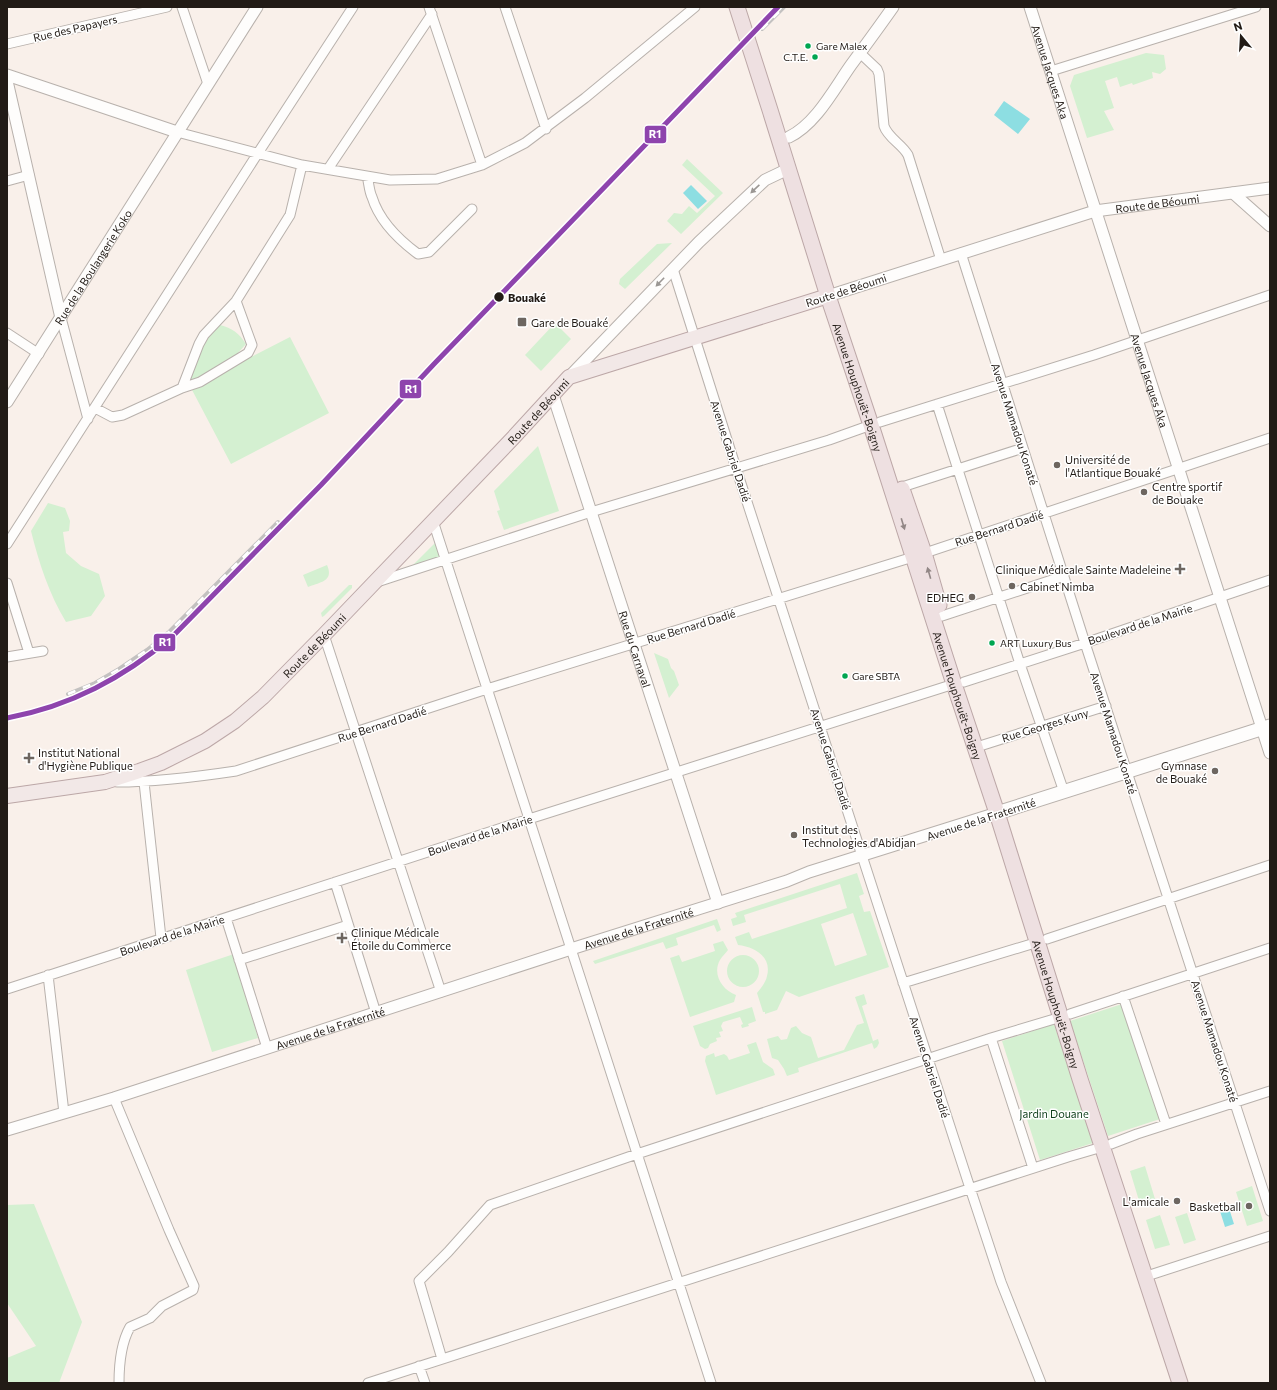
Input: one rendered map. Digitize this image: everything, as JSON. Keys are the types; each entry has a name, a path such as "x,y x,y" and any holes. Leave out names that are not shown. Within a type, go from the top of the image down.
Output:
{"highway":[{"name":"Avenue Houphouët-Boigny","path":"737,7 788,169 876,423 1066,1015 1180,1383"},
{"name":"Avenue Houphouët-Boigny","path":"748,7 789,137 832,295"},
{"name":"Avenue Houphouët-Boigny","path":"876,423 902,487 918,555 942,616 959,683 983,745 1001,812"},
{"name":"Avenue Houphouët-Boigny","path":"1106,1145 1153,1274 1189,1383"}],"main road":[{"name":"Route de Béoumi","path":"7,796 105,782 161,763 205,741 229,725 263,697 324,635 569,377 832,295"},
{"name":"Avenue de la Fraternité","path":"1001,812 1266,727"}],"street":[{"name":"Rue des Papayers","path":"7,44 167,7"},
{"path":"182,7 208,84"},
{"path":"177,132 257,7"},
{"path":"7,544 353,7"},
{"path":"505,7 546,129"},
{"path":"7,75 177,132 302,165 390,180 437,179 482,166 525,143 546,129 695,7"},
{"path":"789,137 799,132 826,102 892,7"},
{"name":"Avenue Jacques Aka","path":"1030,7 1220,598 1266,727 1270,753"},
{"path":"1051,71 1256,7"},
{"path":"431,10 482,166"},
{"path":"328,169 431,10"},
{"path":"860,53 877,69 879,74 884,126 886,131 903,147 908,155 941,260"},
{"path":"7,81 61,318 88,419"},
{"name":"Rue de la Boulangerie Koko","path":"7,402 39,354 177,132"},
{"path":"182,388 204,335 236,301 290,215 302,165"},
{"path":"569,377 698,242 765,180 788,169"},
{"path":"7,181 29,175"},
{"path":"367,176 372,198 384,220 405,244 418,254 428,252 472,209"},
{"name":"Route de Béoumi","path":"832,295 1095,211 1270,188"},
{"path":"1233,193 1270,226"},
{"name":"Avenue Mamadou Konaté","path":"961,253 1085,643 1270,1211"},
{"name":"Avenue Gabriel Dadié","path":"673,269 927,1059 1001,1282 1041,1383"},
{"path":"374,583 591,512 829,440 876,423 1137,341 1270,295"},
{"path":"95,408 112,417 123,415 182,388 200,382 248,353 252,345 236,301"},
{"path":"7,333 39,354"},
{"name":"Rue du Carnaval","path":"553,395 718,903"},
{"path":"936,404 958,468 1020,664 1064,792"},
{"name":"Rue Bernard Dadié","path":"105,782 144,782 194,778 236,771 487,689 918,555 1270,438"},
{"path":"902,487 1023,448"},
{"path":"433,521 711,1383"},
{"path":"942,616 1064,576"},
{"name":"Boulevard de la Mairie","path":"7,989 529,819 1085,643 1270,580"},
{"path":"7,583 29,653"},
{"path":"324,635 441,992"},
{"path":"7,657 43,651"},
{"name":"Rue Georges Kuny","path":"983,745 1106,706"},
{"path":"144,782 161,938"},
{"name":"Avenue de la Fraternité","path":"7,1130 114,1098 787,881 809,872 862,857 1001,812"},
{"path":"903,983 1042,940 1270,865"},
{"path":"335,882 376,1013"},
{"path":"226,918 267,1048"},
{"path":"239,960 348,925"},
{"path":"442,1359 419,1281 448,1252 490,1205 637,1154 1270,948"},
{"path":"48,975 64,1113"},
{"path":"1123,996 1166,1124"},
{"path":"991,1038 1034,1168"},
{"path":"368,1383 1270,1091"},
{"path":"114,1098 194,1286 193,1290 162,1306 150,1318 130,1328 126,1335 119,1364 119,1383"},
{"path":"1153,1274 1270,1236"},
{"path":"419,1366 425,1383"}],"green space":[{"path":"1146,53 1164,55 1166,69 1160,74 1152,72 1153,78 1133,85 1132,83 1120,87 1117,77 1105,81 1114,108 1104,111 1114,130 1087,138 1070,86 1074,75"},
{"path":"687,159 723,193 681,234 667,221 674,213 682,214 689,206 697,213 715,196 682,165"},
{"path":"672,243 625,289 619,284 620,279 657,244"},
{"path":"555,323 571,339 541,371 525,355"},
{"path":"220,325 235,332 246,344 227,365 200,380 185,379 203,342"},
{"path":"290,337 329,413 231,464 191,388"},
{"path":"538,446 559,511 504,530 497,511 500,510 494,491"},
{"path":"48,503 65,508 70,521 69,531 63,532 66,553 81,566 99,574 105,596 91,616 66,622 54,600 45,578 31,531"},
{"path":"435,543 440,557 412,566"},
{"path":"327,565 329,574 327,578 322,582 308,587 303,575"},
{"path":"349,585 352,585 352,588 322,617 321,613"},
{"path":"654,653 668,659 679,685 669,698"},
{"path":"857,873 864,894 859,896 864,912 870,911 889,967 799,997 786,991 777,1010 765,1014 757,993 766,978 768,969 767,963 761,954 750,948 738,945 735,937 749,932 752,939 847,908 840,884 744,915 746,922 733,926 731,919 737,917 735,913","holes":["853,913 867,955 835,966 821,924"]},
{"path":"717,919 721,930 717,932 714,925 676,938 678,945 666,949 663,942 595,964 593,961"},
{"path":"723,941 728,950 721,959 717,971 720,981 726,989 736,995 734,1002 690,1017 670,958 679,955 682,962 715,951 713,944"},
{"path":"234,954 258,1038 212,1052 186,970"},
{"path":"746,955 752,957 757,962 759,971 757,980 752,985 740,987 734,985 729,980 727,968 729,962 734,957"},
{"path":"864,994 867,1004 862,1006 873,1041 878,1039 879,1043 877,1047 874,1049 872,1043 798,1068 799,1072 787,1076 778,1060 772,1058 767,1039 778,1036 781,1040 787,1039 791,1028 796,1026 802,1033 811,1037 818,1058 844,1050 857,1025 864,1023 855,997"},
{"name":"Jardin Douane","path":"1122,1004 1160,1119 1108,1136 1070,1021"},
{"path":"752,1007 756,1021 748,1024 749,1026 742,1028 741,1025 743,1024 740,1017 723,1022 721,1026 723,1031 719,1032 721,1037 716,1038 717,1041 710,1044 708,1048 705,1049 700,1046 693,1026"},
{"name":"Jardin Douane","path":"1054,1024 1093,1143 1040,1160 1002,1041"},
{"path":"756,1042 763,1062 773,1069 775,1075 716,1095 705,1061 706,1056 714,1053 715,1057 724,1054 729,1060 750,1053 747,1045"},
{"path":"1145,1166 1155,1199 1140,1204 1130,1171"},
{"name":"Basketball","path":"1252,1186 1263,1221 1247,1226 1236,1192"},
{"path":"34,1204 82,1322 59,1383 14,1383 7,1381 7,1358 36,1346 7,1303 7,1205"},
{"path":"1187,1213 1196,1240 1184,1244 1175,1217"},
{"path":"1160,1215 1170,1245 1155,1249 1146,1220"}],"water":[{"path":"1004,101 1030,119 1018,134 994,115"},
{"path":"691,185 707,201 698,209 683,193"},
{"path":"1228,1205 1234,1224 1225,1227 1219,1208"}],"railway":[{"path":"762,29 784,7"},
{"path":"68,694 95,683 119,669 147,650 169,632 278,522"}],"transit line":[{"name":"R1","path":"7,718 53,706 95,688 135,665 173,636 321,485 434,364 778,7"}],"place":[{"name":"Gare Malex","path":"808,46"},
{"name":"C.T.E.","path":"815,57"},
{"name":"Bouaké","path":"499,297"},
{"name":"Gare de Bouaké","path":"522,322"},
{"name":"Université de l'Atlantique Bouaké","path":"1057,465"},
{"name":"Centre sportif de Bouake","path":"1144,492"},
{"name":"Clinique Médicale Sainte Madeleine","path":"1180,569"},
{"name":"Cabinet Nimba","path":"1012,586"},
{"name":"EDHEG","path":"972,597"},
{"name":"ART Luxury Bus","path":"992,643"},
{"name":"Gare SBTA","path":"845,676"},
{"name":"Institut National d'Hygiène Publique","path":"29,758"},
{"name":"Gymnase de Bouaké","path":"1215,771"},
{"name":"Institut des Technologies d'Abidjan","path":"794,835"},
{"name":"Clinique Médicale Étoile du Commerce","path":"342,938"},
{"name":"L'amicale","path":"1177,1201"},
{"name":"Basketball","path":"1249,1206"}]}
